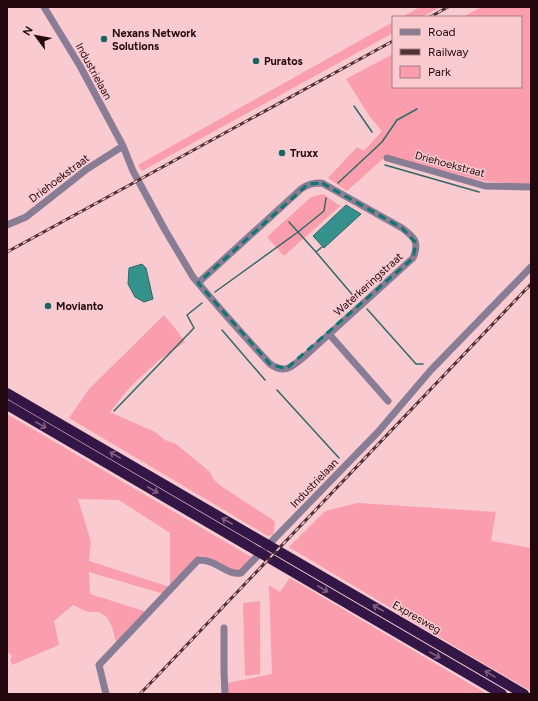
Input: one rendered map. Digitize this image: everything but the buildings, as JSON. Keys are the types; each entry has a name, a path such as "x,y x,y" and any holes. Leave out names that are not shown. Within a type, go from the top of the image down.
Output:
{"highway":[{"name":"Expresweg","path":"7,393 524,694"},
{"path":"7,405 502,694"}],"street":[{"name":"Industrielaan","path":"44,7 80,66 123,146"},
{"name":"Driehoekstraat","path":"7,226 26,217 87,169 123,146"},
{"name":"Waterkeringstraat","path":"123,146 133,171 193,278 229,321 270,364 278,369 286,370 292,366 413,258 416,250 416,243 410,234 402,228 322,184 308,184 198,283"},
{"name":"Driehoekstraat","path":"387,158 485,186 531,187"},
{"name":"Industrielaan","path":"106,694 99,665 198,560 207,560 235,574 241,573 378,432 431,370 531,267"},
{"path":"329,334 388,401"},
{"path":"224,628 225,694"}],"highlighted area":[{"path":"322,183 402,228 416,243 413,258 286,369 270,364 198,283 308,184"}],"green space":[{"path":"420,7 440,7 424,16 404,16"},
{"path":"482,7 531,7 531,185 484,181 386,156 347,191 328,178 357,147 364,151 382,131 370,117 346,79 392,55 392,88 522,88 522,16 465,16"},
{"path":"392,23 392,34 142,171 138,165"},
{"path":"323,194 340,206 284,256 267,237 311,197"},
{"path":"164,315 185,342 158,361 130,387 110,412 155,432 165,440 176,444 210,472 214,480 221,486 273,520 275,523 273,535 268,536 69,418 89,389"},
{"path":"7,414 253,558 245,568 240,571 234,571 206,557 200,556 164,594 89,572 90,594 147,612 116,642 112,627 107,617 99,612 88,612 73,605 54,621 59,645 12,665 10,658 12,657 7,648","holes":["78,499 119,500 170,533 170,587 89,561 91,542"]},
{"path":"358,503 496,512 491,541 531,548 531,691 289,547 325,511"},
{"path":"290,578 487,694 228,694 227,683 272,674 269,585 280,592"},
{"path":"260,601 260,674 245,676 243,603"}],"water":[{"path":"346,205 361,214 324,248 313,236"},
{"path":"142,264 146,268 153,299 144,302 135,297 128,284 129,268"}],"waterway":[{"path":"354,106 372,132"},
{"path":"338,183 382,142 397,120 417,109"},
{"path":"385,165 479,192"},
{"path":"215,292 298,232 324,211 326,198"},
{"path":"289,222 316,252"},
{"path":"322,247 316,252 356,299"},
{"path":"114,411 194,328 187,315 202,303"},
{"path":"367,309 416,364 423,364"},
{"path":"222,330 265,380"},
{"path":"277,390 339,458"}],"railway":[{"path":"432,16 448,7"},
{"path":"7,252 392,42"},
{"path":"140,694 531,284"}],"place":[{"name":"Nexans Network Solutions","path":"104,39"},
{"name":"Puratos","path":"256,61"},
{"name":"Truxx","path":"282,153"},
{"name":"Movianto","path":"48,306"}]}
